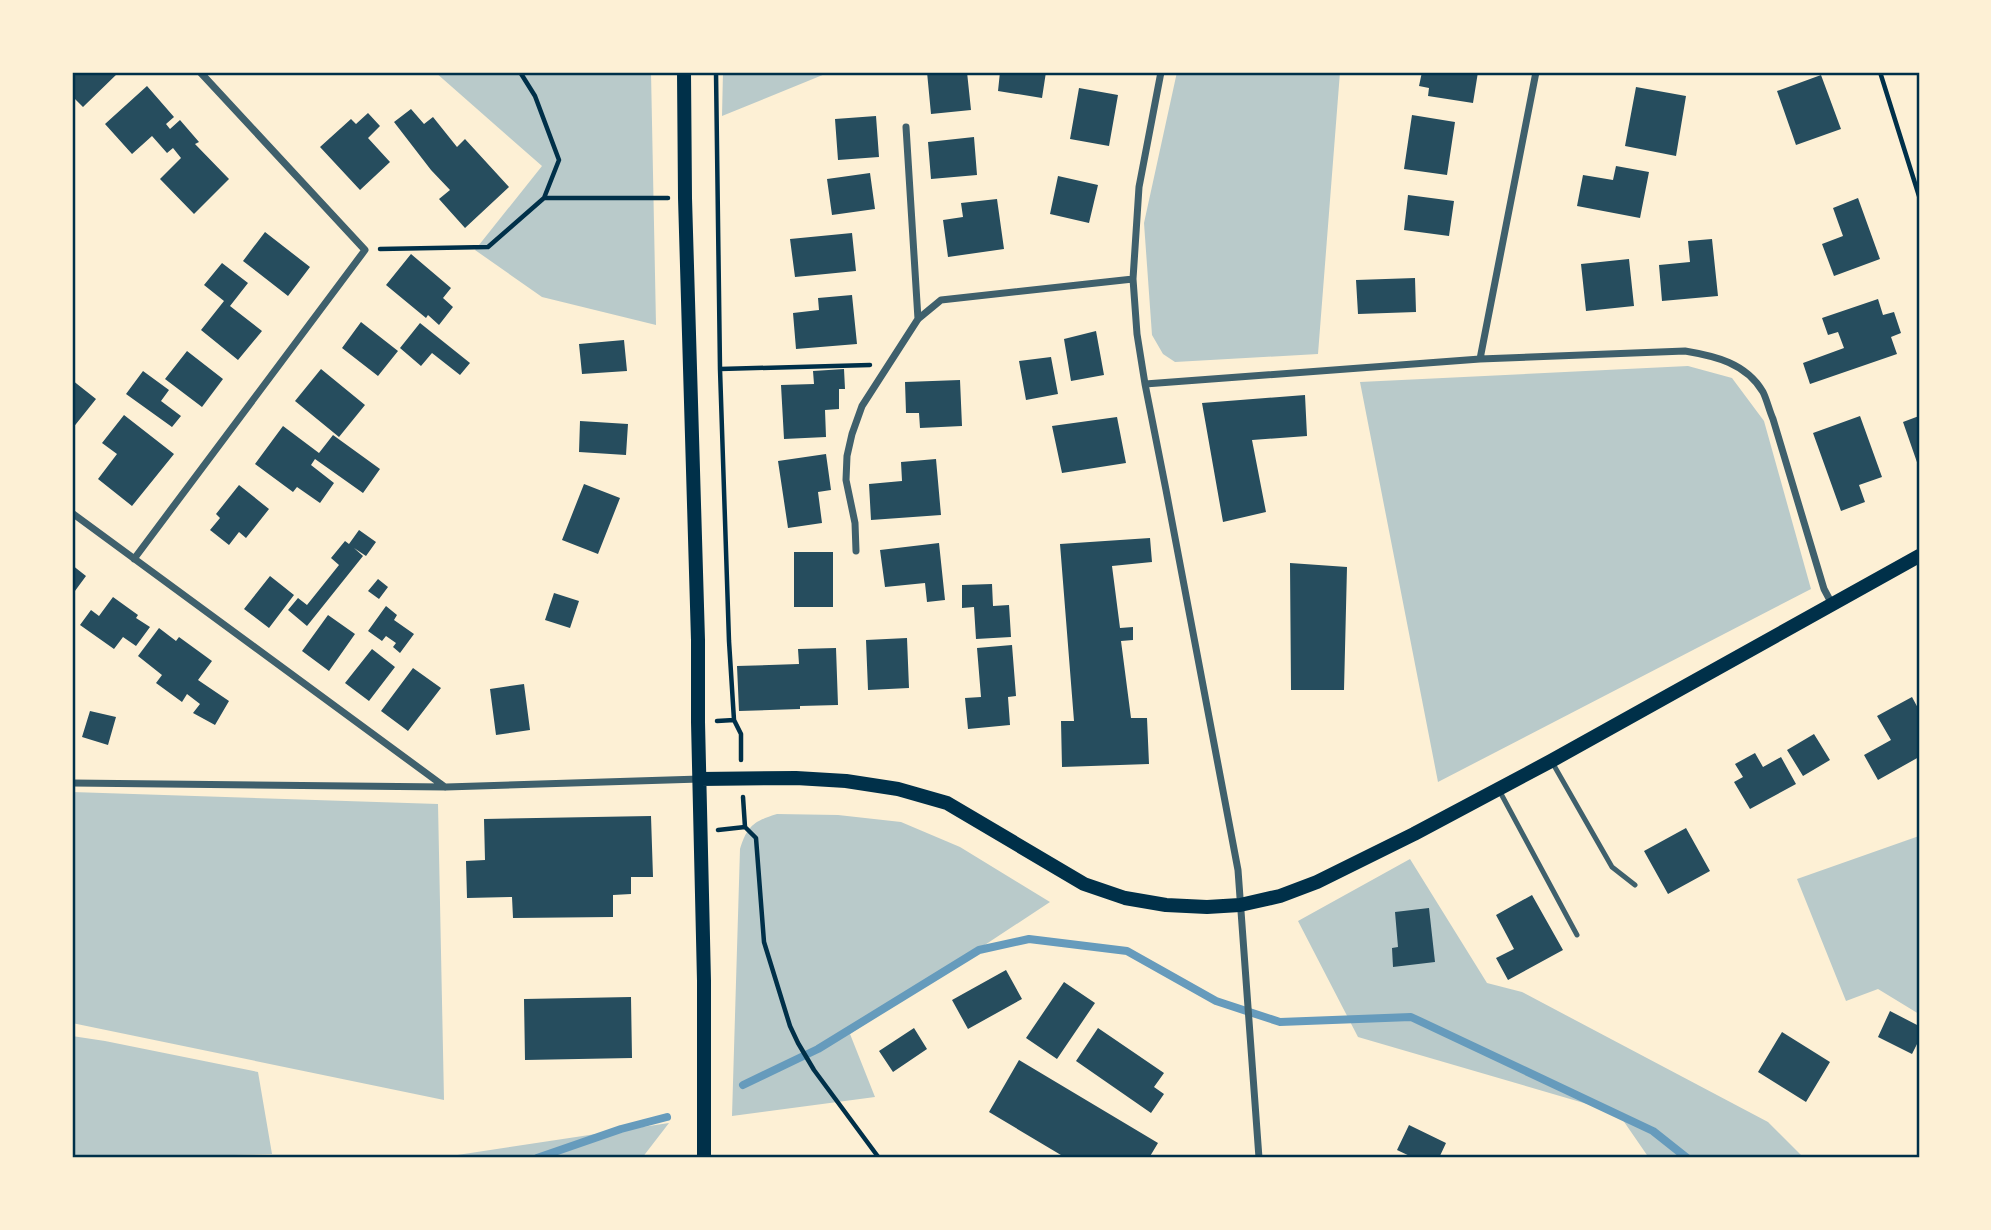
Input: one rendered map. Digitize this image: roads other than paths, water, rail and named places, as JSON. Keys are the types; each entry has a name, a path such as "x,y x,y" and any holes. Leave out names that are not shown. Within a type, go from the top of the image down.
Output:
{"main road":[{"path":"684,72 685,198 698,640 704,1158"},
{"path":"699,779 796,778 846,781 898,789 947,803 1052,867 1104,891 1125,898 1166,905 1240,905 1280,896 1317,882 1499,790 1919,556"}],"street":[{"path":"134,559 366,250 200,72"},
{"path":"1161,72 1139,187 1133,279 1137,334 1238,870 1259,1158"},
{"path":"1480,359 1536,72"},
{"path":"906,127 918,319"},
{"path":"856,551 856,523 846,480 847,456 852,434 862,406 918,319 941,300 1133,279"},
{"path":"1145,384 1480,359 1685,351 1716,356 1744,370 1762,391 1824,589 1832,604"},
{"path":"72,513 446,787"},
{"path":"72,783 446,787 699,779"}],"lane":[{"path":"1551,761 1612,867 1635,886"},
{"path":"1499,790 1577,935"}],"waterway":[{"path":"743,1085 818,1049 979,950 1029,939 1127,951 1216,1001 1280,1022 1411,1017 1653,1131 1687,1158"},
{"path":"537,1158 621,1129 667,1117"}]}
